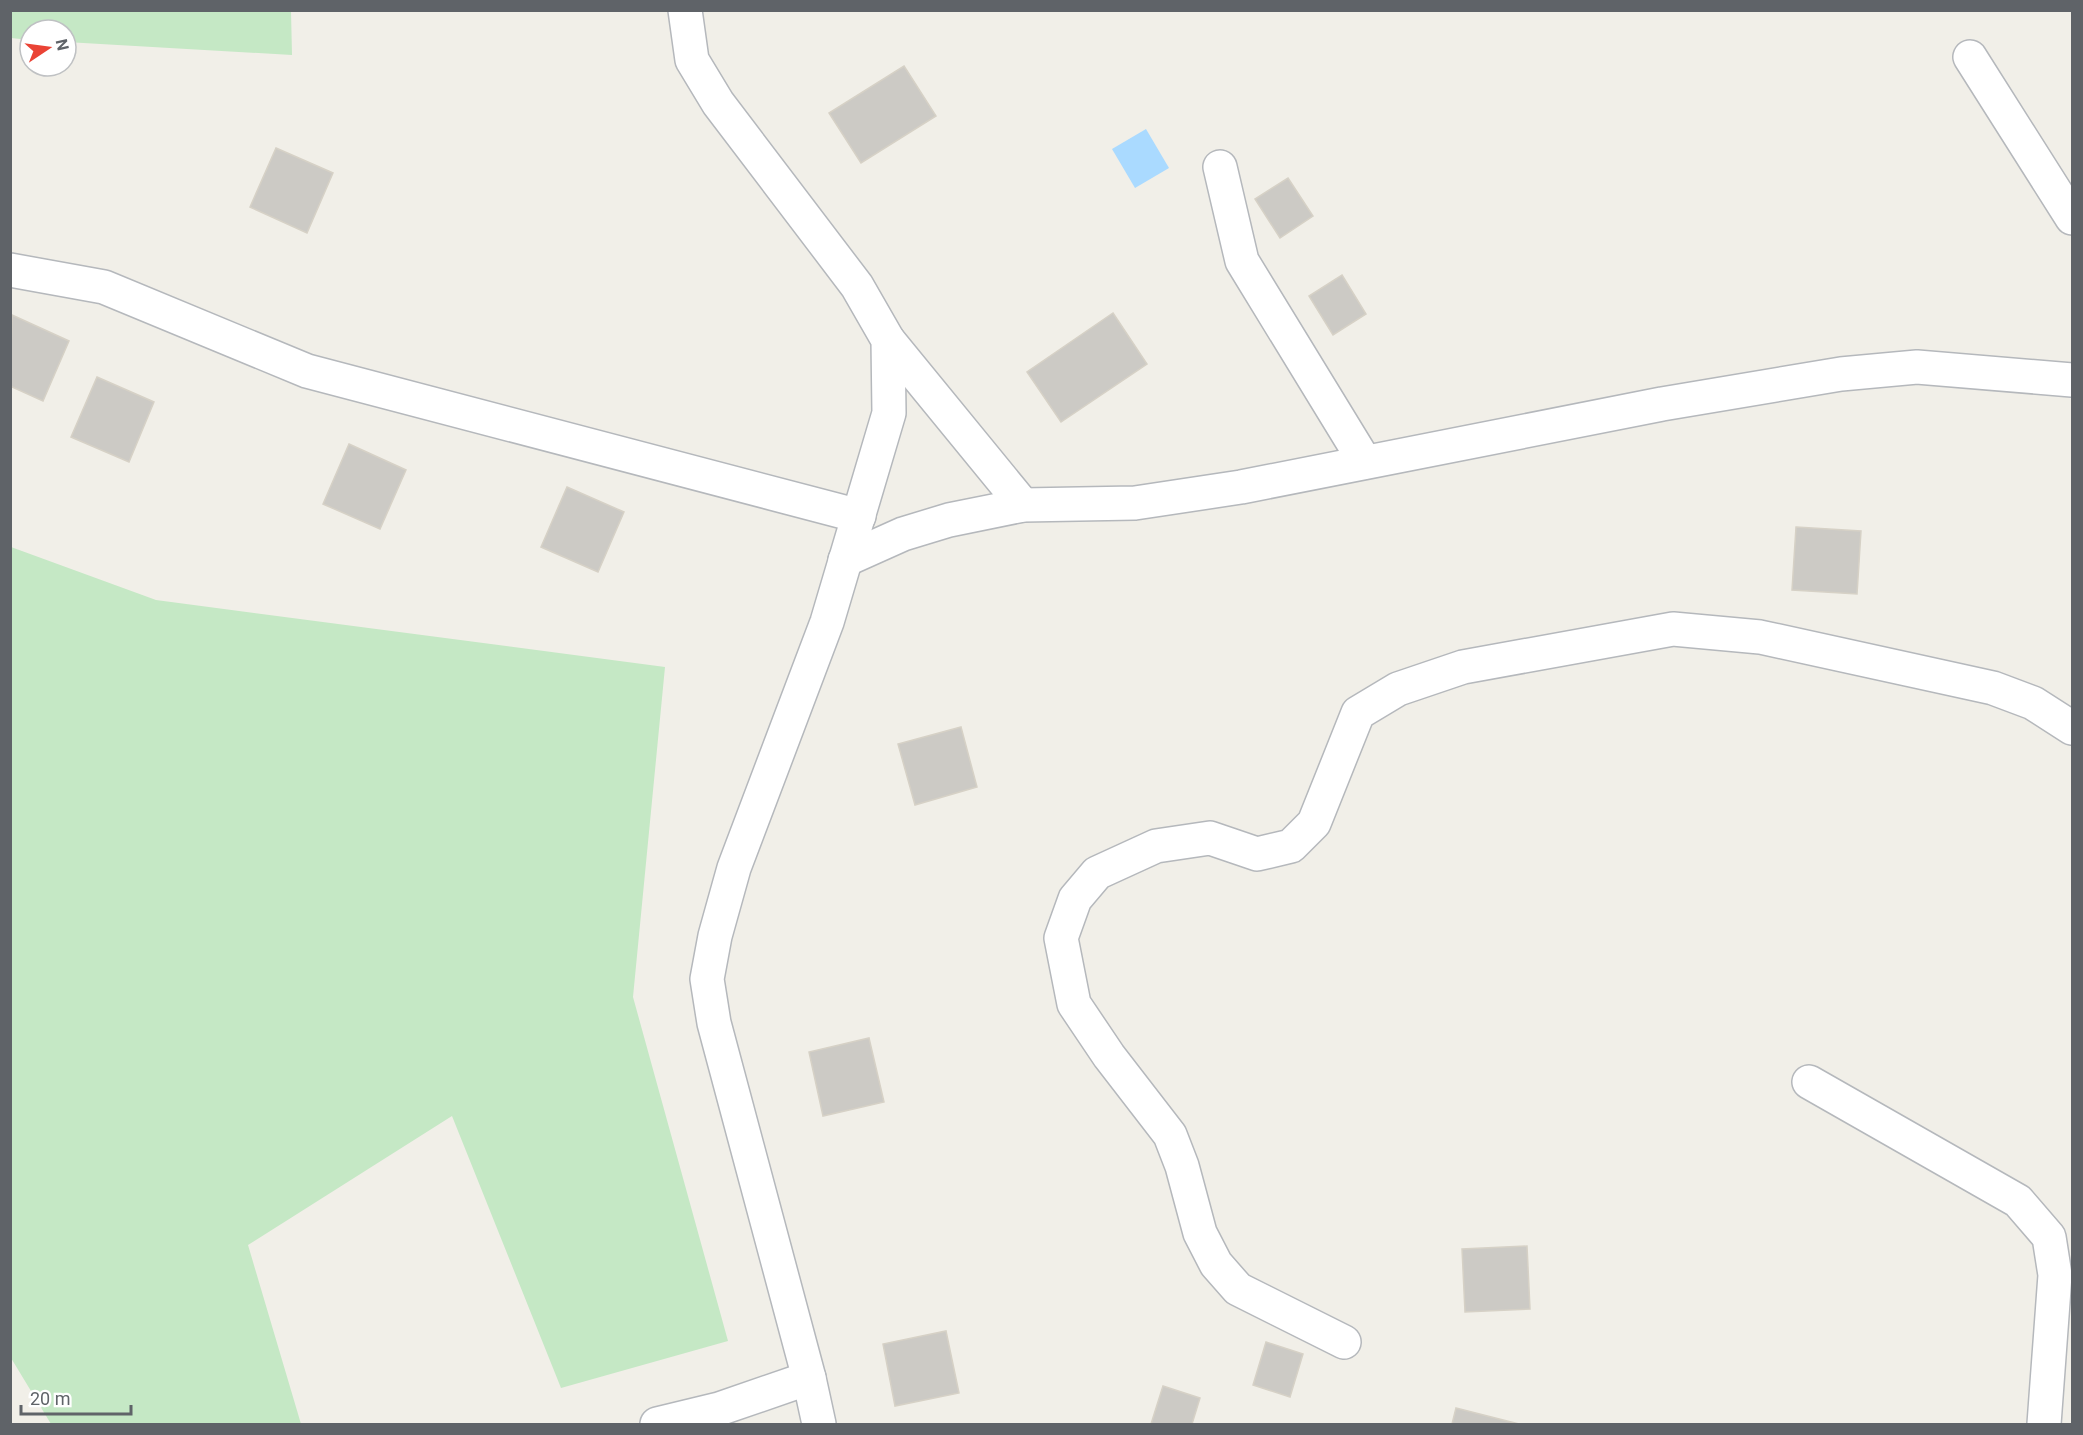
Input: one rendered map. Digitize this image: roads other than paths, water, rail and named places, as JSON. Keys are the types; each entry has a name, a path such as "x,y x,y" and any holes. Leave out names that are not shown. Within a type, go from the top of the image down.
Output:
{"street":[{"path":"685,10 693,60 718,103 857,286 888,340 1023,504"},
{"path":"1970,57 2073,218"},
{"path":"1220,168 1242,261 1365,462"},
{"path":"10,270 104,287 307,371 859,516"},
{"path":"819,1425 714,1023 707,979 715,936 734,868 827,622 889,413 888,340"},
{"path":"845,560 903,534 949,519 1023,504 1135,503 1241,487 1662,404 1841,374 1917,367 2073,380"},
{"path":"1344,1342 1238,1289 1216,1264 1200,1233 1182,1166 1170,1135 1109,1056 1074,1004 1060,938 1075,899 1097,873 1156,846 1210,838 1257,854 1292,846 1314,823 1358,713 1398,689 1463,667 1673,629 1760,637 1993,688 2033,703 2073,728"},
{"path":"1809,1082 2018,1201 2049,1237 2055,1275 2044,1425"},
{"path":"657,1425 719,1409 808,1378"}],"water":[{"path":"1146,129 1169,168 1135,188 1112,149"}]}
